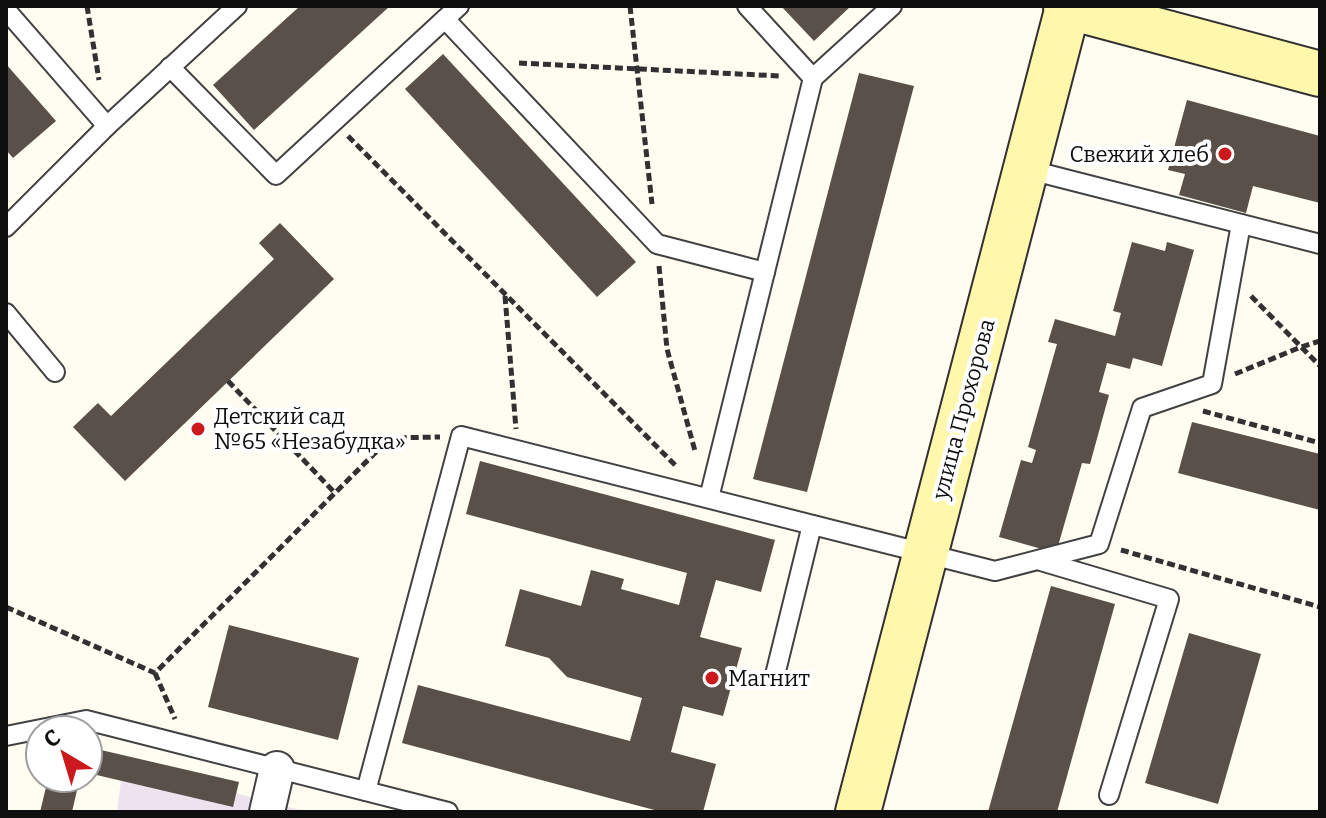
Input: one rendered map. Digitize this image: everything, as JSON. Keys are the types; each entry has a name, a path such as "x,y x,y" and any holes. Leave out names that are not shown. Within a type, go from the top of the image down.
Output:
{"street":[{"path":"1067,6 1320,74"},
{"name":"улица Прохорова","path":"858,812 1067,6"},
{"path":"267,812 277,769"}],"lane":[{"path":"6,227 107,126 237,6"},
{"path":"747,6 813,78"},
{"path":"709,498 813,78 892,6"},
{"path":"6,10 107,126"},
{"path":"170,67 276,175 452,12 485,61 657,244 765,272"},
{"path":"1026,169 1320,244"},
{"path":"366,791 461,436 995,571 1099,544 1142,408 1212,384 1241,224"},
{"path":"6,313 55,372"},
{"path":"775,675 812,525"},
{"path":"1038,560 1169,599 1109,795"},
{"path":"6,736 86,720 448,812"}],"path":[{"path":"87,6 107,126"},
{"path":"485,61 813,78"},
{"path":"334,122 709,498"},
{"path":"1232,276 1320,366"},
{"path":"504,293 518,450"},
{"path":"1212,384 1320,341"},
{"path":"228,381 335,493"},
{"path":"1163,401 1320,443"},
{"path":"155,673 390,438 461,436"},
{"path":"1099,544 1320,607"},
{"path":"6,607 155,673 187,746"}],"shaded area":[{"path":"123,764 308,812 117,812"}],"building":[{"path":"300,6 390,6 254,130 213,85"},
{"path":"781,6 851,6 814,41"},
{"path":"443,54 636,262 597,297 405,89"},
{"path":"6,64 56,121 13,158 6,150"},
{"path":"859,73 914,86 807,492 753,479"},
{"path":"1187,100 1320,136 1320,203 1253,186 1246,213 1179,195 1185,174 1168,170"},
{"path":"280,223 334,279 125,481 73,427 98,403 111,416 274,259 259,243"},
{"path":"1132,242 1165,251 1167,242 1194,250 1162,366 1133,358 1130,369 1107,363 1099,392 1109,395 1090,464 1082,463 1056,553 999,537 1021,460 1032,463 1036,450 1028,447 1057,344 1048,342 1055,319 1115,336 1121,313 1113,311"},
{"path":"1192,422 1320,454 1320,510 1178,473"},
{"path":"480,461 775,540 761,592 716,580 700,637 742,648 723,716 683,706 671,752 716,764 703,812 662,812 402,743 418,685 630,741 642,698 567,677 549,658 505,646 520,589 581,606 591,570 624,579 621,589 679,605 687,573 466,514"},
{"path":"1051,586 1115,604 1057,812 988,812"},
{"path":"229,625 359,658 338,740 208,707"},
{"path":"1189,633 1261,654 1218,804 1145,783"},
{"path":"104,751 239,782 233,807 104,777"},
{"path":"44,794 76,794 72,812 40,812"}],"place":[{"name":"Свежий хлеб","path":"1225,154"},
{"name":"Детский сад №65 «Незабудка»","path":"198,429"},
{"name":"Магнит","path":"712,678"}]}
